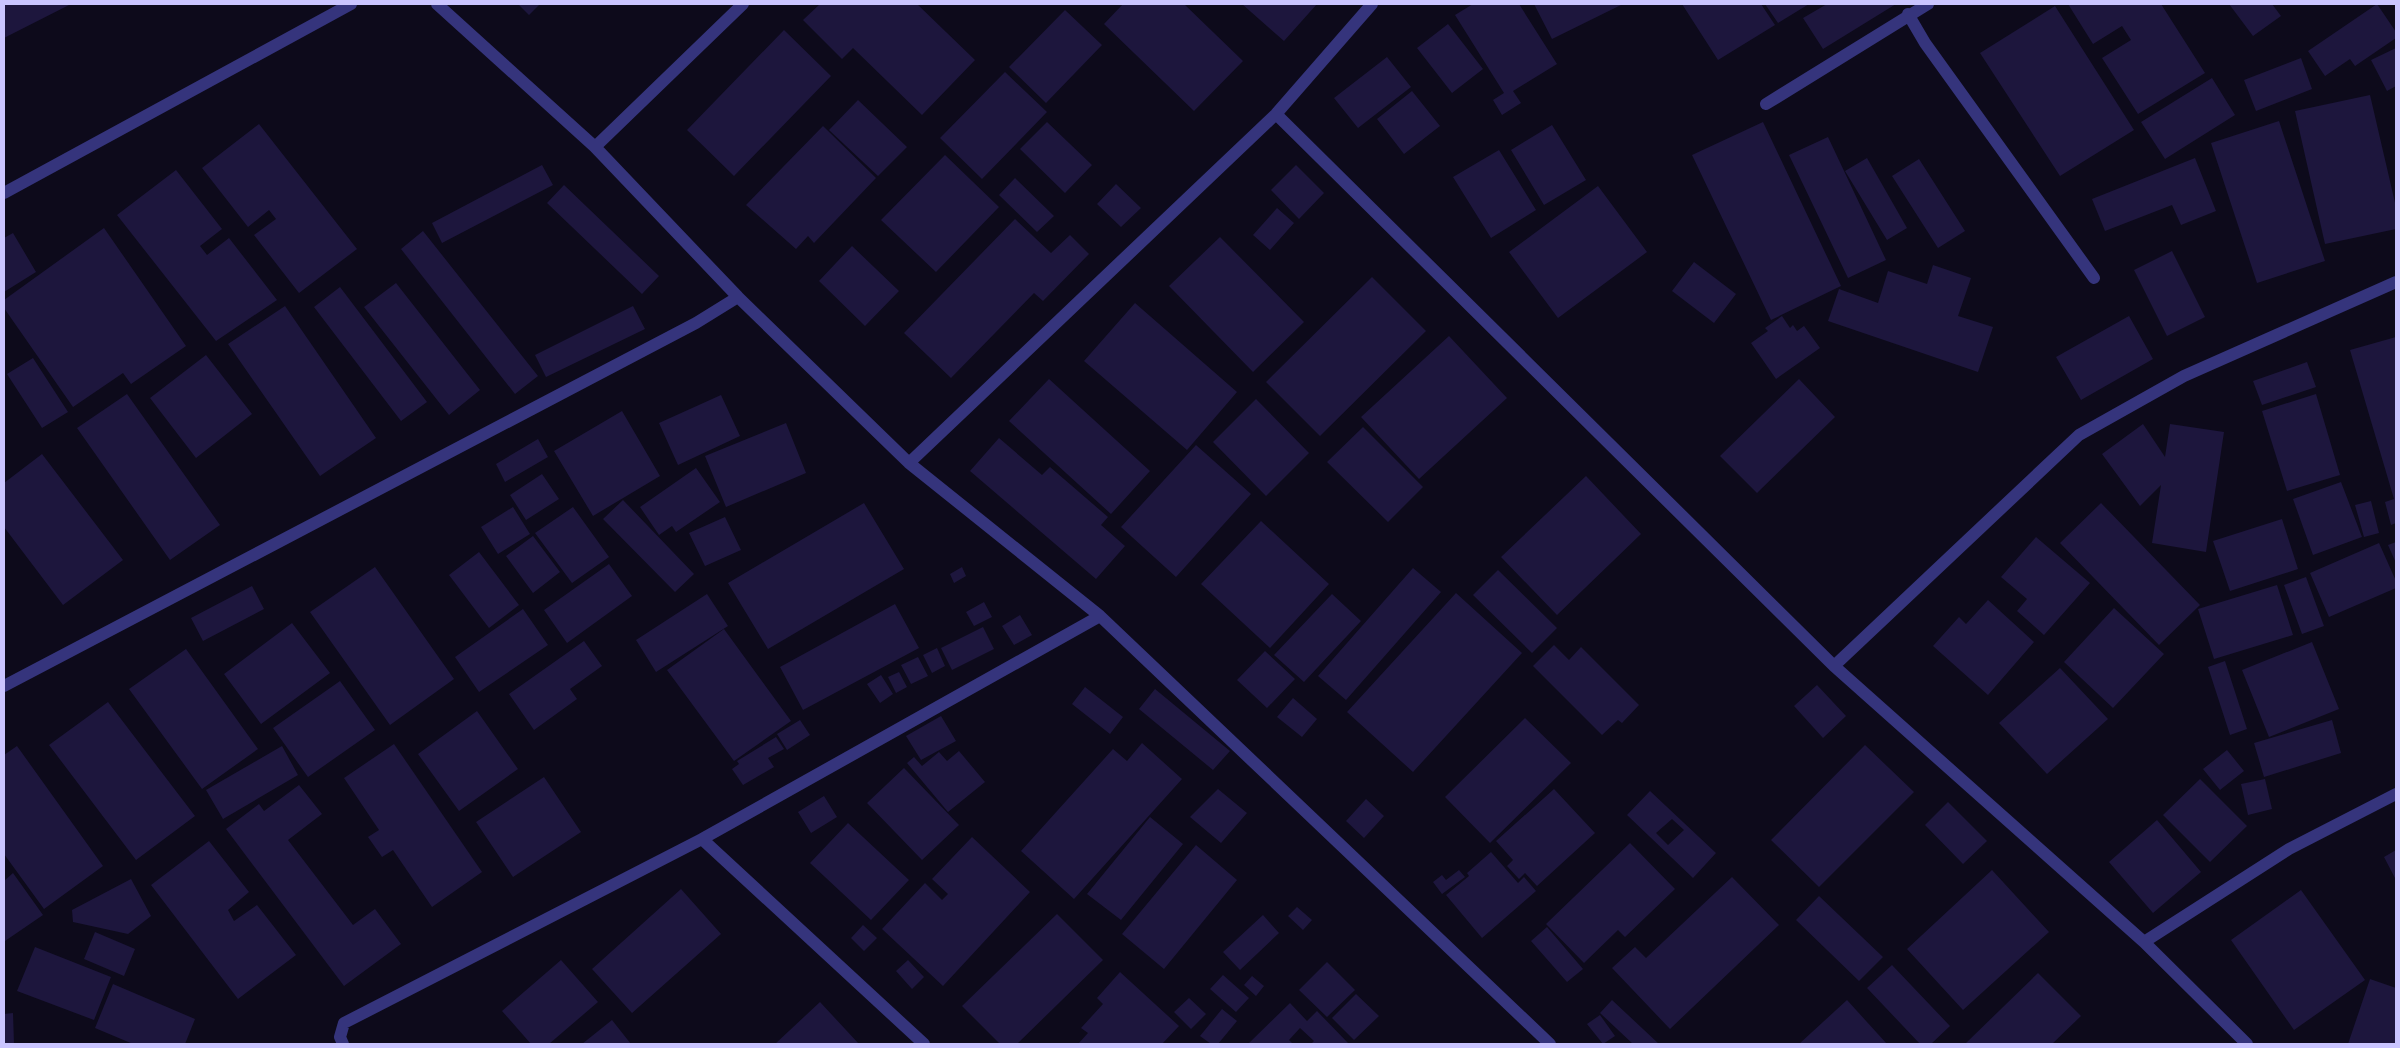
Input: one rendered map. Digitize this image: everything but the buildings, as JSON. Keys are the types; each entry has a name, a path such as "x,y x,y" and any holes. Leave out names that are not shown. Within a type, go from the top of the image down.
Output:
{"street":[{"path":"4,193 351,4"},
{"path":"437,4 595,147 738,297 909,463 1100,616 1550,1044"},
{"path":"595,147 743,4"},
{"path":"909,463 1276,114 1372,4"},
{"path":"1766,104 1908,14 1928,4"},
{"path":"1908,14 1925,43 2094,278"},
{"path":"1276,114 1834,666 2144,942 2247,1044"},
{"path":"1834,666 2079,436 2184,376 2396,282"},
{"path":"4,686 696,323 738,297"},
{"path":"343,1044 340,1037 344,1023 702,839 1100,616"},
{"path":"2144,942 2288,849 2396,794"},
{"path":"702,839 924,1044"}]}
